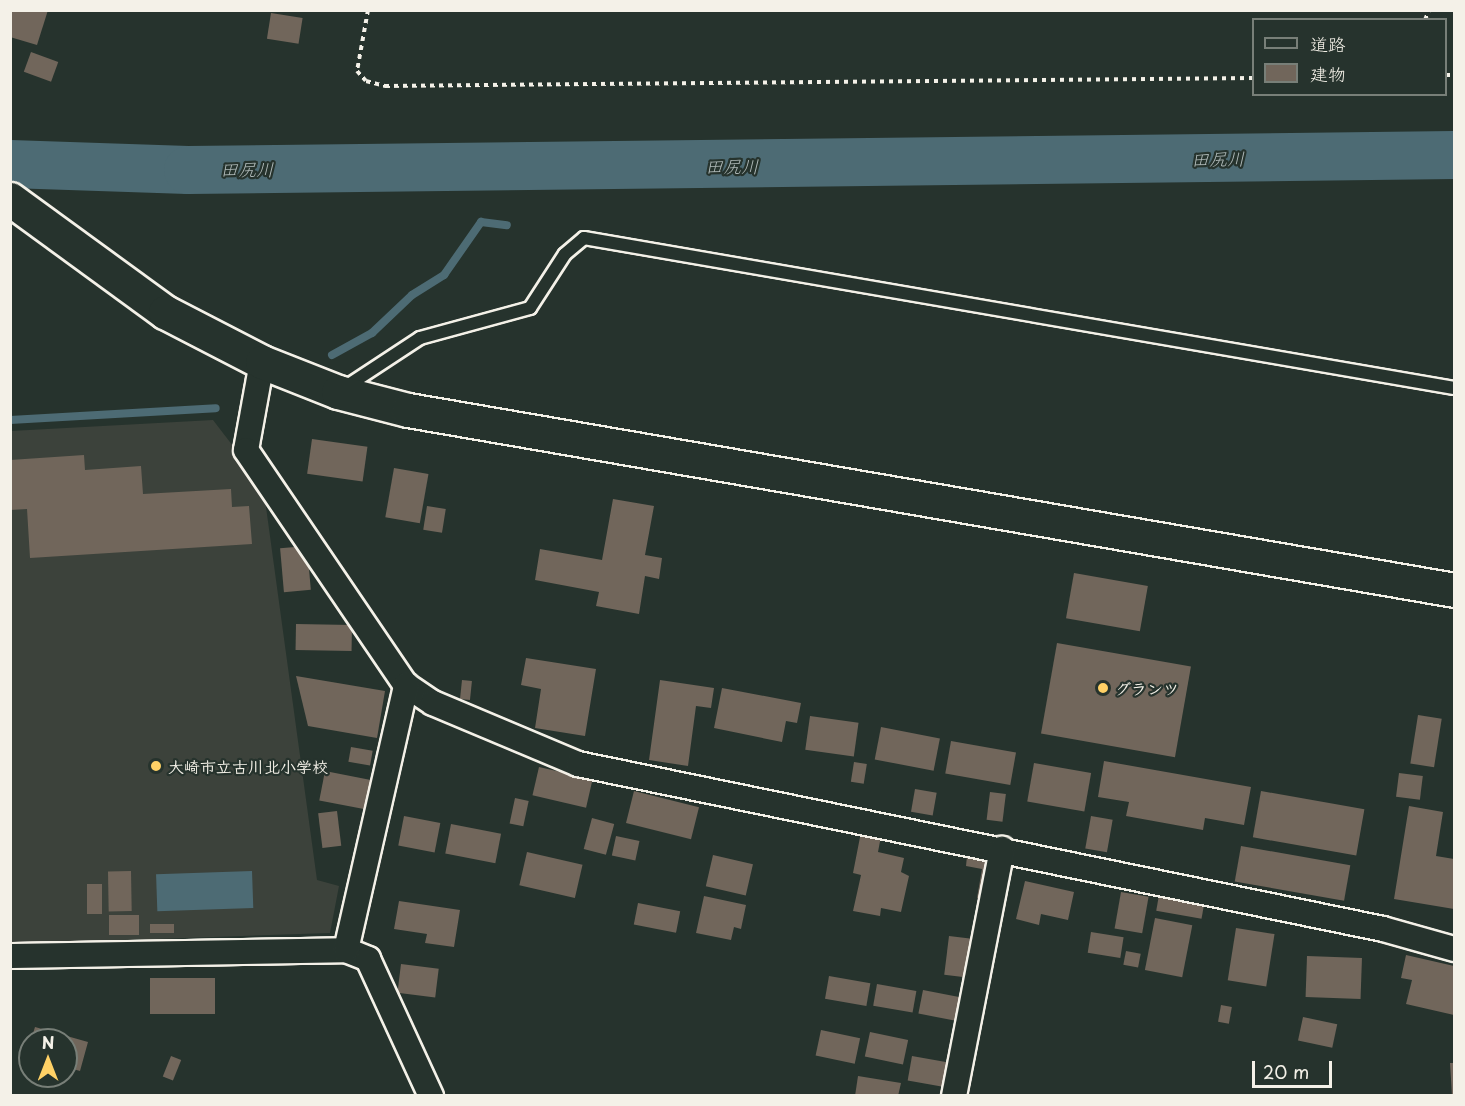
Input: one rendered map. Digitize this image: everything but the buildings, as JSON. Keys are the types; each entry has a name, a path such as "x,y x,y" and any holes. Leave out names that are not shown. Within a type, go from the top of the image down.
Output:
{"street":[{"path":"15,203 165,312 262,362 338,392 443,416 1455,590"},
{"path":"262,362 246,450 406,685 498,734 578,764 1383,928 1455,949"},
{"path":"346,950 406,685"},
{"path":"954,1095 1002,849"},
{"path":"11,956 346,950 368,959 431,1095"}],"lane":[{"path":"338,392 420,338 530,308 565,254 584,238 1455,388"}],"path":[{"path":"368,10 357,71 366,81 386,86 1252,78"}],"shaded area":[{"name":"大崎市立古川北小学校","path":"213,420 263,485 317,880 339,886 330,933 11,944 11,431"}],"water":[{"path":"252,871 253,908 157,911 156,874"}],"waterway":[{"name":"田尻川","path":"10,164 188,170 1454,155"},
{"path":"515,186 519,164"},
{"path":"332,355 372,333 412,295 444,275 481,222 507,225"},
{"path":"10,420 216,408"}],"place":[{"name":"グランツ","path":"1103,688"},
{"name":"大崎市立古川北小学校","path":"156,766"}]}
